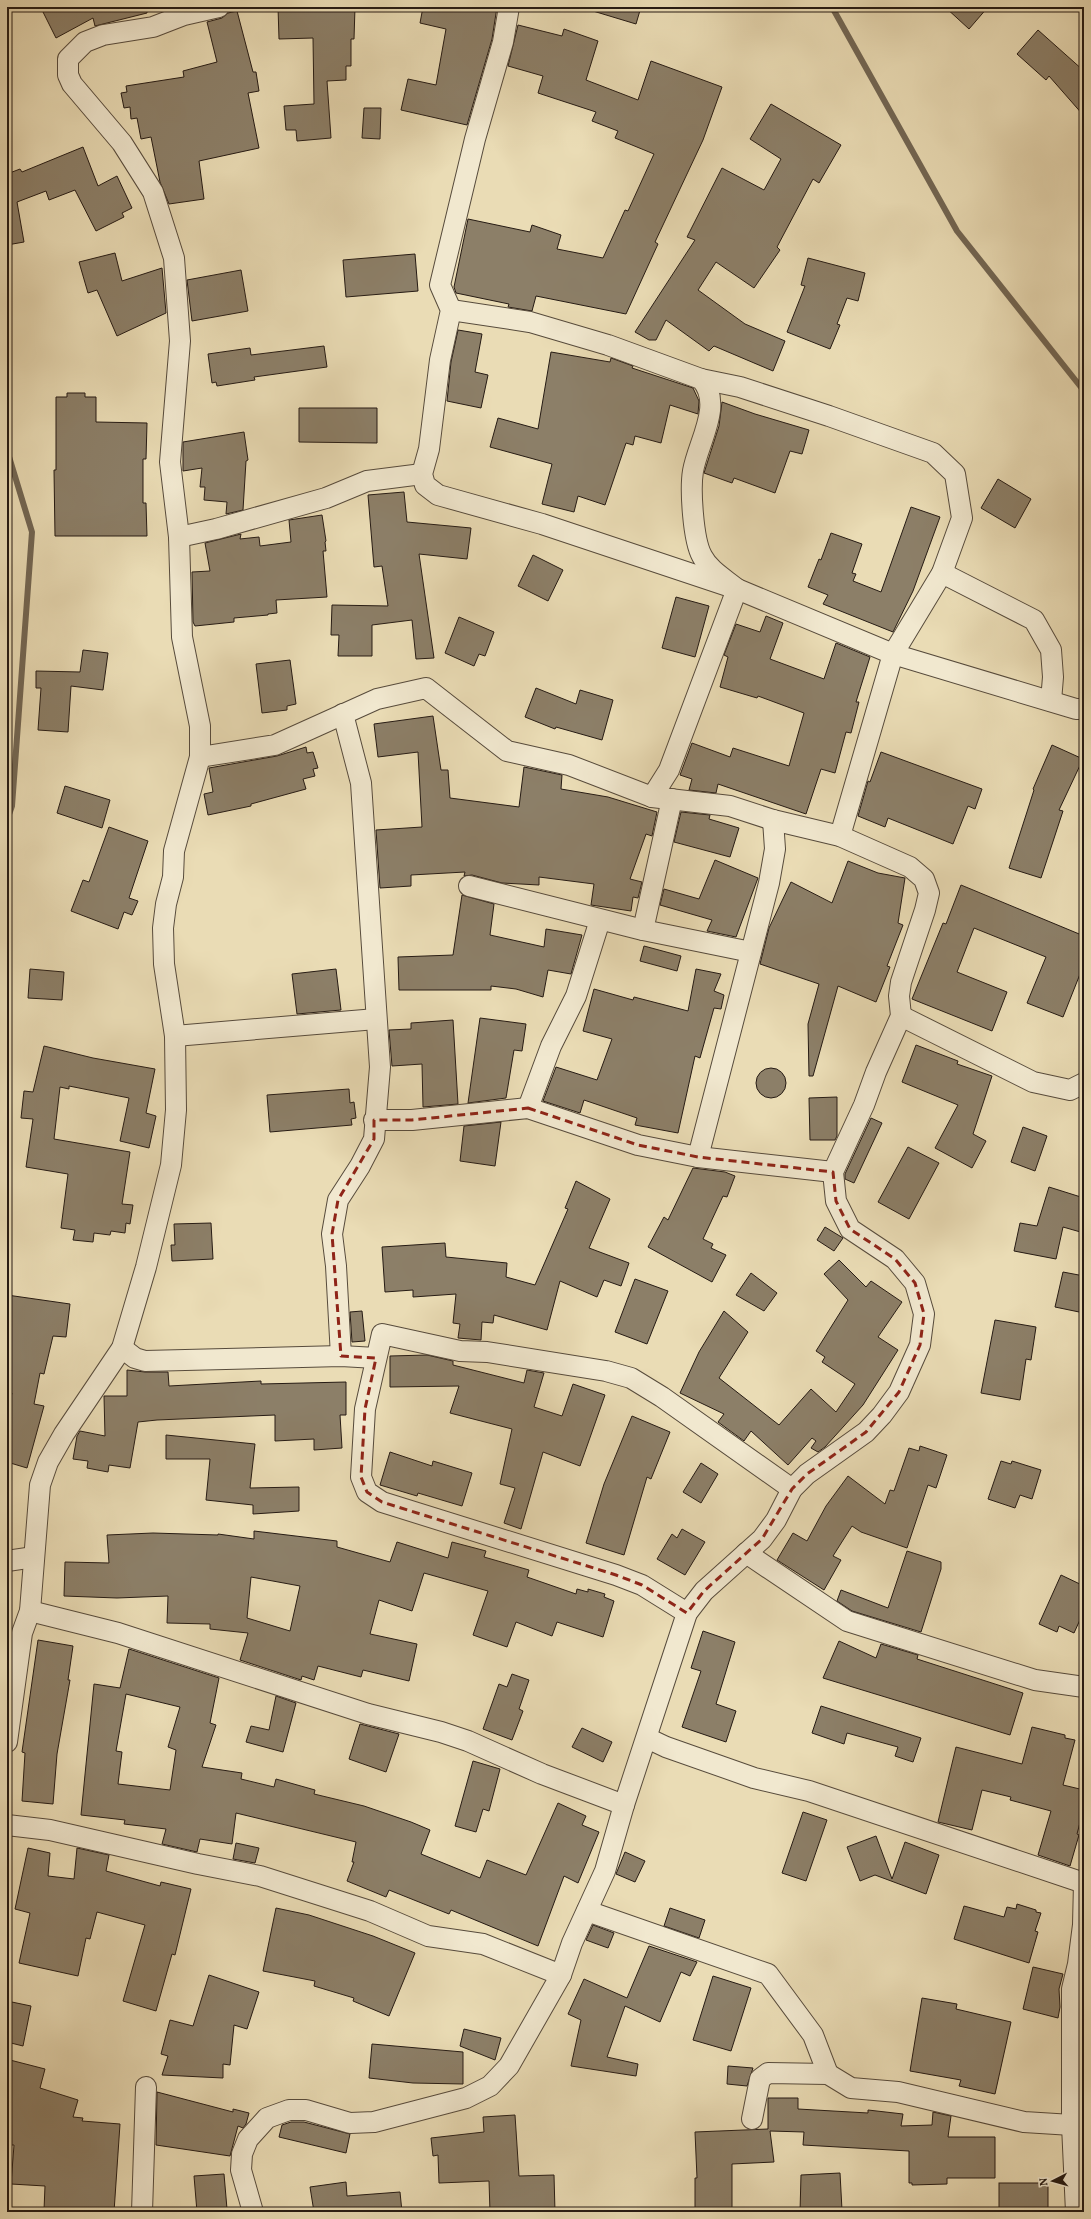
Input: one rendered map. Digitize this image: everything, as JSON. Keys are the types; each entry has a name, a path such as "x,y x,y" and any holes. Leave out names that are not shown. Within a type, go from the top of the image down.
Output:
{"street":[{"path":"7,1742 22,1633 30,1611 40,1485 48,1462 64,1434 122,1348 146,1267 171,1165 176,1110 175,1036 164,964 163,928 173,877 174,851 200,757 200,726 182,637 179,537 170,462 180,341 174,258 153,192 122,143 72,84 68,75 68,59 85,42 103,35 153,27 184,15 219,7"},
{"path":"509,7 503,42 475,139 440,285 451,310 440,360 429,449 422,474 425,485 438,495 542,524 737,589 893,654 1076,709 1084,709"},
{"path":"451,310 530,322 608,345 702,379 740,386 932,453 955,474 962,518 942,573 893,654 840,836"},
{"path":"702,379 709,387 712,401 691,481 697,537 702,555 709,564 737,589"},
{"path":"179,537 216,529 326,498 367,481 422,474"},
{"path":"942,573 1034,620 1051,650 1053,677 1051,701"},
{"path":"652,796 669,770 737,589"},
{"path":"200,757 275,745 377,699 426,688 507,751 569,765 652,796 730,806 773,820 840,836 910,867 924,879 929,893 925,910 900,982 899,996 901,1016 876,1072 864,1104 833,1172 836,1201 850,1229 895,1259 915,1283 924,1314 923,1322 920,1345 902,1385 882,1415 866,1432 807,1474 792,1489 776,1520 762,1539 704,1591 687,1613 624,1805 605,1870 572,1943 561,1975 509,2066 490,2086 466,2098 374,2122 350,2123 306,2110 289,2110 267,2118 248,2139 242,2154 241,2170 253,2212"},
{"path":"341,1356 336,1266 332,1234 338,1200 360,1166 374,1139 374,1120 380,1067 361,783 343,714"},
{"path":"643,930 672,799"},
{"path":"698,1157 770,883 775,849 773,820"},
{"path":"469,886 600,920 751,952"},
{"path":"528,1108 551,1046 576,996 600,920"},
{"path":"901,1016 1033,1082 1070,1090 1084,1083"},
{"path":"175,1036 376,1019"},
{"path":"374,1120 412,1120 528,1108 638,1145 698,1157 833,1172"},
{"path":"687,1613 642,1585 616,1574 382,1502 368,1492 361,1477 365,1409 382,1334 460,1351 502,1354 606,1371 631,1378 662,1397 792,1489"},
{"path":"122,1348 135,1358 144,1361 341,1356 376,1358"},
{"path":"746,1553 847,1621 1035,1680 1084,1686"},
{"path":"7,1561 34,1558"},
{"path":"30,1611 118,1633 368,1714 448,1734 468,1741 542,1774 624,1805"},
{"path":"647,1738 666,1747 754,1778 809,1791 1084,1883 1083,1925 1078,1964 1072,1989 1072,2124 1076,2212"},
{"path":"7,1825 50,1830 198,1864 260,1876 370,1911 428,1936 483,1944 561,1975"},
{"path":"587,1911 768,1974 813,2035 828,2074"},
{"path":"752,2119 760,2079 768,2073 828,2074 851,2088 898,2092 1024,2122 1072,2124"},
{"path":"142,2212 146,2087"}],"highlighted area":[{"path":"528,1108 638,1145 698,1157 833,1172 836,1201 850,1229 895,1259 915,1283 924,1314 920,1345 899,1392 866,1432 807,1474 792,1489 762,1539 704,1591 687,1613 642,1585 616,1575 382,1502 367,1492 361,1477 365,1409 376,1358 341,1356 332,1234 338,1200 374,1139 374,1120 412,1120"}],"building":[{"path":"53,7 147,7 147,13 95,26 93,18 56,38 43,12"},
{"path":"278,7 355,7 354,39 351,39 351,66 346,66 346,80 327,81 331,138 297,141 296,130 286,130 284,106 314,104 313,38 279,39"},
{"path":"423,7 497,7 492,39 467,125 401,110 408,79 436,85 446,29 420,23"},
{"path":"594,7 641,7 636,24 593,11"},
{"path":"945,7 988,7 969,29"},
{"path":"237,11 253,72 256,72 259,91 248,93 259,148 199,161 204,199 169,204 160,182 151,137 141,139 137,118 131,119 130,107 124,108 121,93 127,92 126,86 184,77 183,71 217,62 207,22 222,18 228,13"},
{"path":"518,25 562,36 564,29 598,41 586,80 638,100 651,61 722,87 703,140 655,242 658,244 626,314 536,296 532,311 508,307 509,304 456,293 454,287 468,219 530,232 532,225 561,235 557,249 603,258 625,210 628,211 654,154 615,138 618,131 592,121 596,112 538,93 543,76 508,66"},
{"path":"1038,30 1084,71 1084,116 1049,76 1046,80 1017,54"},
{"path":"771,104 841,145 819,183 813,179 777,247 780,250 754,288 716,262 698,290 745,324 785,341 773,371 714,346 709,351 666,320 656,340 649,340 635,332 695,240 687,237 722,168 764,190 781,159 750,139"},
{"path":"364,108 381,108 380,139 362,138"},
{"path":"83,147 98,186 117,176 132,208 122,213 124,217 96,231 75,190 49,200 46,191 17,202 24,242 7,245 7,174 20,169 22,172"},
{"path":"115,253 122,281 162,268 166,313 117,336 97,290 88,293 79,262"},
{"path":"415,254 418,291 346,297 343,260"},
{"path":"808,258 865,273 858,301 847,298 837,324 840,325 830,349 787,332 805,286 801,285"},
{"path":"241,270 248,311 192,321 187,280"},
{"path":"458,330 482,334 475,372 488,375 481,408 447,401 451,362"},
{"path":"324,346 327,367 254,377 255,380 217,386 216,382 212,383 208,354 250,348 251,355"},
{"path":"551,352 610,362 611,358 633,366 632,368 693,388 699,401 698,414 670,405 661,443 635,436 633,445 626,443 605,505 578,496 574,512 542,504 552,464 490,447 498,418 538,429"},
{"path":"67,393 85,393 85,397 96,397 96,422 147,423 146,459 143,459 143,503 146,503 147,536 55,536 54,470 56,470 56,397 67,397"},
{"path":"722,402 755,414 809,430 802,454 790,451 775,493 734,478 732,483 704,473 719,426"},
{"path":"299,408 377,408 377,443 299,442"},
{"path":"244,432 248,460 246,461 243,510 226,514 227,502 204,500 205,487 200,487 202,468 183,471 183,442"},
{"path":"998,479 1031,499 1015,528 981,508"},
{"path":"404,492 407,522 471,528 467,559 419,554 434,658 416,659 412,620 372,625 372,656 338,656 339,635 331,635 332,605 388,606 382,566 374,567 368,495"},
{"path":"911,507 940,517 913,591 893,632 823,604 828,595 808,587 819,559 821,560 831,533 862,544 852,573 856,574 853,581 881,592"},
{"path":"322,515 326,541 326,551 323,551 327,597 276,600 277,613 234,618 234,622 195,626 193,622 192,572 210,571 205,543 241,534 240,539 259,537 260,546 291,542 289,520"},
{"path":"533,555 563,570 548,601 518,586"},
{"path":"676,597 709,606 695,657 662,648"},
{"path":"766,616 783,623 770,659 824,679 836,643 870,657 856,702 859,702 851,733 846,732 835,773 821,769 806,814 718,784 716,793 689,790 692,779 680,775 692,743 730,757 733,748 789,766 804,713 758,696 757,698 720,687 728,657 724,655 736,624 760,632"},
{"path":"459,617 494,632 485,656 479,654 474,666 445,653"},
{"path":"83,650 108,653 103,690 71,686 68,732 38,730 41,688 36,688 36,671 80,672"},
{"path":"290,660 296,704 287,706 287,710 262,713 256,664"},
{"path":"536,688 576,704 580,690 613,700 602,740 556,727 555,729 525,717"},
{"path":"433,716 441,770 448,770 450,798 519,807 524,767 562,775 561,789 608,797 657,812 652,836 646,834 630,879 642,882 638,898 633,897 631,911 591,905 594,884 539,877 539,885 502,883 472,875 464,876 465,872 411,875 411,886 380,888 376,830 422,827 418,752 378,757 374,724"},
{"path":"1052,745 1083,759 1059,810 1063,811 1041,878 1009,868 1034,790 1033,789"},
{"path":"306,747 307,753 313,752 318,768 313,769 315,776 303,779 306,789 251,804 251,806 208,815 204,794 213,792 209,768 277,756"},
{"path":"881,752 982,789 975,809 968,806 953,844 888,818 885,827 858,816 868,781 870,782"},
{"path":"65,786 110,800 102,828 57,813"},
{"path":"681,812 710,815 709,819 739,828 730,857 674,842"},
{"path":"109,827 148,841 129,898 138,901 132,915 124,912 118,929 71,911 83,880 89,882"},
{"path":"715,860 758,878 736,937 707,931 712,920 660,905 664,889 699,899"},
{"path":"848,861 878,873 905,878 898,923 903,925 887,966 890,967 876,1002 838,986 813,1076 809,1076 808,1024 819,984 760,964 769,928 791,882 832,903"},
{"path":"961,885 1084,936 1084,964 1063,1017 1027,1003 1046,957 974,928 957,972 1007,992 992,1031 912,999 943,923 946,924"},
{"path":"462,895 494,904 490,935 544,947 546,929 582,935 571,974 548,970 543,997 516,989 491,986 491,990 399,990 398,957 453,955"},
{"path":"644,946 681,956 677,971 640,961"},
{"path":"30,969 64,972 62,1000 28,998"},
{"path":"336,969 341,1010 297,1014 292,974"},
{"path":"696,969 721,974 714,991 724,995 721,1009 714,1008 700,1058 695,1056 678,1133 635,1125 637,1118 584,1100 580,1113 543,1101 556,1067 597,1080 612,1039 583,1031 594,989 633,1000 634,997 688,1011"},
{"path":"480,1018 526,1024 522,1051 514,1050 506,1098 468,1103"},
{"path":"453,1020 458,1104 423,1107 422,1064 392,1066 389,1030 411,1029 411,1023"},
{"path":"916,1045 958,1061 957,1064 992,1076 973,1134 986,1141 972,1168 935,1148 958,1105 902,1082"},
{"path":"44,1046 93,1058 155,1069 146,1113 156,1116 149,1148 120,1141 129,1098 69,1086 69,1089 60,1087 54,1139 130,1152 122,1204 133,1205 130,1224 126,1223 125,1233 111,1231 110,1235 94,1233 93,1242 73,1240 75,1230 61,1228 68,1174 26,1167 33,1119 21,1118 24,1091 33,1092"},
{"path":"771,1068 782,1072 786,1083 782,1094 771,1098 760,1094 756,1083 760,1072"},
{"path":"349,1089 350,1103 354,1102 356,1118 351,1119 352,1125 270,1132 267,1095"},
{"path":"837,1097 837,1136 835,1140 810,1140 809,1098"},
{"path":"871,1118 882,1123 854,1183 845,1179 845,1174"},
{"path":"501,1122 495,1166 460,1161 464,1126"},
{"path":"1023,1127 1047,1136 1035,1171 1011,1162"},
{"path":"908,1147 939,1163 909,1219 878,1202"},
{"path":"693,1168 725,1172 735,1176 727,1197 723,1196 703,1239 713,1244 711,1248 726,1255 712,1282 648,1247 664,1217 668,1220"},
{"path":"576,1181 610,1199 589,1248 629,1263 621,1286 604,1280 597,1297 560,1281 547,1330 494,1315 493,1323 482,1322 481,1340 458,1338 460,1324 453,1323 456,1294 413,1297 413,1290 385,1292 382,1247 445,1243 446,1257 507,1263 506,1277 535,1285 568,1209 565,1208"},
{"path":"1049,1187 1084,1198 1084,1233 1063,1227 1056,1259 1014,1251 1020,1223 1037,1226"},
{"path":"211,1223 213,1259 172,1261 171,1245 175,1245 174,1224"},
{"path":"825,1227 843,1238 834,1251 817,1240"},
{"path":"839,1260 866,1287 871,1281 902,1302 878,1337 898,1350 863,1405 825,1447 818,1452 811,1448 816,1441 812,1438 788,1465 751,1431 744,1441 718,1422 724,1414 680,1393 699,1352 724,1311 748,1332 719,1378 779,1425 811,1389 836,1412 855,1384 822,1362 825,1357 816,1351 848,1300 824,1274"},
{"path":"1063,1272 1084,1276 1084,1313 1055,1307"},
{"path":"751,1273 777,1293 764,1311 736,1295"},
{"path":"635,1279 668,1291 647,1344 615,1332"},
{"path":"7,1295 70,1304 66,1337 53,1336 44,1374 40,1373 34,1404 44,1406 27,1468 7,1462 7,1413 12,1393 7,1393"},
{"path":"362,1311 365,1341 352,1342 350,1312"},
{"path":"995,1320 1036,1327 1031,1360 1026,1359 1020,1400 981,1393"},
{"path":"427,1355 453,1361 453,1365 524,1383 527,1370 544,1373 534,1407 562,1416 573,1384 605,1395 580,1466 543,1452 521,1529 504,1523 515,1488 500,1484 512,1429 450,1413 459,1386 390,1387 390,1356"},
{"path":"127,1370 168,1372 169,1386 261,1381 261,1384 346,1382 346,1415 340,1415 342,1448 314,1450 314,1439 275,1441 275,1415 157,1420 138,1422 130,1468 109,1465 108,1472 87,1468 88,1461 73,1459 77,1436 80,1431 105,1436 104,1396 127,1396"},
{"path":"632,1416 670,1432 651,1479 647,1477 624,1555 586,1543 604,1484"},
{"path":"166,1435 255,1444 250,1488 299,1487 299,1511 253,1514 253,1505 206,1500 210,1459 166,1459"},
{"path":"920,1446 947,1455 936,1488 928,1485 907,1548 861,1532 852,1526 833,1556 841,1560 824,1590 777,1560 793,1533 807,1541 826,1506 848,1476 885,1504 890,1490 894,1491 909,1448 919,1451"},
{"path":"390,1452 432,1466 433,1461 472,1473 462,1506 418,1493 417,1496 380,1485"},
{"path":"1001,1461 1011,1464 1012,1461 1041,1470 1032,1499 1020,1495 1015,1508 988,1499"},
{"path":"701,1463 718,1474 701,1503 683,1492"},
{"path":"682,1529 705,1542 685,1575 657,1559 672,1534 677,1538"},
{"path":"254,1531 337,1541 337,1547 390,1562 397,1542 448,1558 452,1542 486,1551 484,1557 529,1570 527,1577 576,1594 577,1589 588,1592 588,1589 605,1594 604,1597 614,1601 603,1637 557,1622 552,1636 516,1622 507,1647 473,1635 488,1591 424,1573 412,1611 379,1600 370,1634 417,1644 409,1681 363,1670 361,1677 318,1666 314,1680 302,1676 301,1680 240,1660 248,1633 210,1629 210,1624 167,1623 168,1596 117,1598 64,1596 65,1562 109,1563 107,1535 153,1533 218,1534 254,1539","holes":["251,1577 300,1586 290,1631 247,1618"]},
{"path":"907,1551 941,1562 941,1569 921,1632 852,1611 837,1601 841,1590 888,1608"},
{"path":"1061,1575 1084,1586 1084,1611 1074,1633 1059,1626 1057,1632 1039,1624"},
{"path":"703,1631 735,1642 716,1704 736,1711 726,1742 682,1727 701,1671 691,1668"},
{"path":"38,1640 73,1646 68,1680 70,1680 57,1754 53,1804 22,1801 25,1753 22,1752"},
{"path":"839,1641 876,1658 881,1644 918,1655 917,1659 1023,1693 1010,1735 823,1678"},
{"path":"129,1649 219,1678 210,1723 216,1725 202,1767 242,1773 241,1779 274,1787 276,1779 315,1790 314,1794 364,1806 411,1822 430,1830 421,1854 480,1878 487,1860 526,1875 558,1803 586,1816 582,1825 599,1832 578,1883 564,1876 538,1946 451,1910 449,1914 389,1890 386,1897 347,1881 354,1862 352,1862 356,1842 236,1813 232,1844 200,1839 197,1852 162,1844 166,1829 124,1824 125,1820 81,1815 94,1684 120,1688","holes":["126,1694 180,1707 168,1747 176,1750 170,1790 118,1784 122,1752 116,1751"]},
{"path":"512,1674 529,1680 519,1709 523,1711 512,1740 483,1729 499,1684 507,1687"},
{"path":"276,1696 296,1703 283,1752 246,1742 251,1726 269,1730"},
{"path":"821,1706 921,1738 913,1762 895,1756 898,1747 847,1733 844,1744 812,1733"},
{"path":"360,1724 399,1734 386,1772 349,1759"},
{"path":"1032,1727 1065,1735 1065,1738 1075,1740 1063,1785 1084,1790 1084,1807 1077,1834 1079,1835 1070,1866 1038,1855 1051,1811 1010,1800 1011,1797 982,1790 972,1830 938,1822 956,1747 1022,1764"},
{"path":"582,1728 612,1742 603,1762 572,1747"},
{"path":"473,1761 500,1769 489,1811 483,1809 476,1832 455,1826"},
{"path":"803,1812 827,1820 806,1881 782,1873"},
{"path":"876,1836 892,1879 905,1842 939,1855 926,1894 875,1875 860,1881 847,1847"},
{"path":"236,1843 259,1848 255,1863 233,1859"},
{"path":"28,1848 50,1853 48,1876 74,1879 77,1848 109,1855 106,1871 160,1886 161,1882 191,1889 175,1955 172,1954 156,2011 123,2001 145,1925 97,1912 90,1939 86,1938 78,1976 19,1963 30,1913 15,1909"},
{"path":"625,1852 645,1861 635,1882 616,1874"},
{"path":"1017,1904 1041,1913 1035,1931 1038,1932 1029,1963 954,1939 964,1906 1004,1917 1007,1907 1016,1909"},
{"path":"276,1908 309,1915 373,1936 415,1953 389,2016 353,2001 354,1998 314,1986 315,1981 263,1971"},
{"path":"670,1908 705,1920 699,1938 664,1926"},
{"path":"593,1925 614,1933 608,1948 586,1940"},
{"path":"649,1946 697,1962 690,1976 681,1972 660,2022 625,2006 607,2057 638,2064 636,2076 571,2066 581,2020 568,2014 584,1979 627,1998"},
{"path":"1033,1967 1063,1974 1059,1989 1060,2007 1058,2018 1023,2009"},
{"path":"209,1975 259,1992 247,2029 234,2025 230,2065 223,2064 223,2078 162,2075 168,2056 161,2054 170,2020 193,2026"},
{"path":"713,1976 751,1988 731,2051 693,2040"},
{"path":"922,1998 957,2004 956,2009 1011,2022 995,2094 959,2086 961,2080 910,2071"},
{"path":"7,2001 31,2006 23,2046 7,2042"},
{"path":"464,2029 501,2038 495,2060 460,2046"},
{"path":"372,2044 463,2052 463,2084 413,2083 369,2078"},
{"path":"10,2060 45,2069 40,2088 78,2100 73,2117 83,2118 82,2121 120,2124 114,2212 44,2210 45,2186 11,2184 14,2145 7,2145 7,2072"},
{"path":"728,2066 753,2068 747,2086 727,2084"},
{"path":"157,2092 233,2112 233,2109 249,2113 246,2124 243,2128 238,2126 230,2156 156,2145"},
{"path":"768,2098 798,2098 798,2109 868,2113 868,2110 903,2114 901,2126 932,2125 933,2112 951,2116 948,2137 995,2137 995,2178 947,2178 947,2184 912,2185 912,2183 909,2183 909,2151 803,2145 804,2132 770,2131 774,2162 732,2164 732,2211 695,2211 695,2178 697,2178 695,2132 768,2129"},
{"path":"515,2115 519,2176 554,2175 555,2212 490,2212 489,2181 439,2183 438,2155 433,2156 431,2138 484,2132 483,2117"},
{"path":"291,2122 304,2122 350,2134 346,2153 279,2137 282,2125"},
{"path":"840,2173 842,2210 800,2212 801,2175"},
{"path":"224,2174 227,2209 197,2212 194,2176"},
{"path":"346,2182 347,2196 400,2192 402,2212 314,2212 310,2187"},
{"path":"999,2183 1048,2183 1048,2212 999,2212"}],"waterway":[{"path":"832,7 957,231 1084,391"},
{"path":"7,450 32,532 12,806 7,820"}]}
